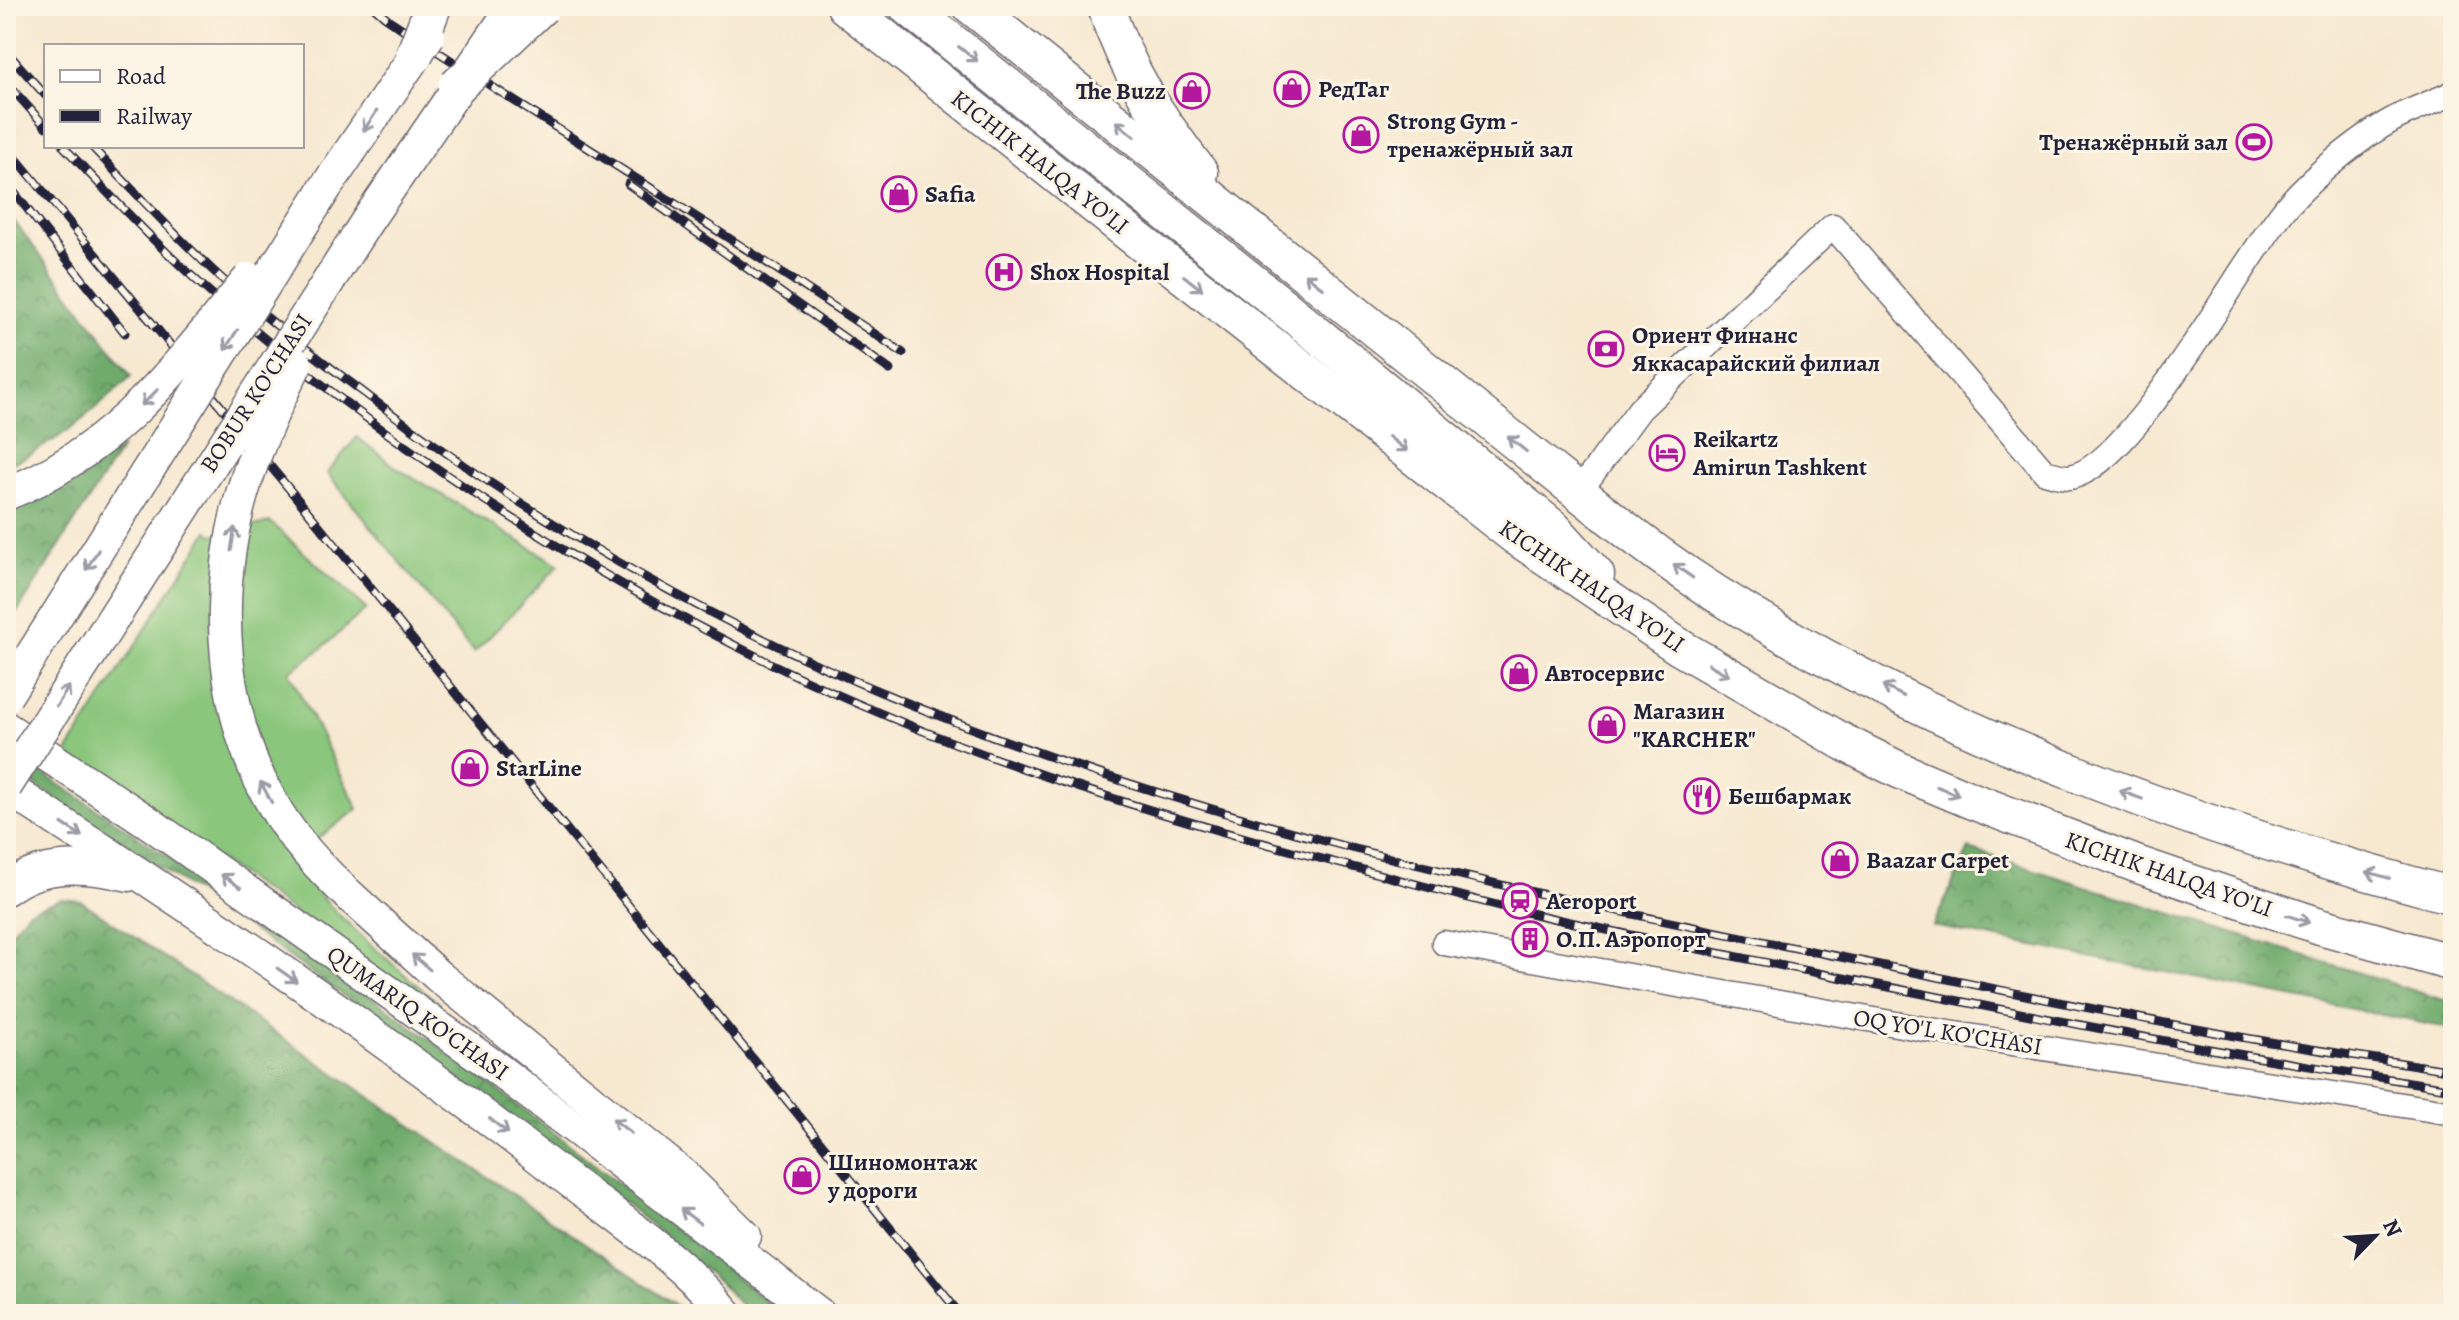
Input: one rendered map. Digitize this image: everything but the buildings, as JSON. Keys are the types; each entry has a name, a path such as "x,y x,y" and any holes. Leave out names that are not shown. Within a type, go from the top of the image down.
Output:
{"highway":[{"path":"414,56 433,6"},
{"path":"456,87 542,6"},
{"name":"KICHIK HALQA YO'LI","path":"845,6 1146,247 1544,540 1641,619 1681,648 1795,716 1934,785 2058,835 2320,926 2453,963"},
{"path":"907,6 1285,308 1544,540 1578,493"},
{"path":"971,6 1578,493 1674,565 1753,616 1847,668 1993,738 2107,786 2220,827 2453,896"},
{"path":"1105,6 1123,54 1148,102 1229,213"}],"main road":[{"name":"BOBUR KO'CHASI","path":"6,696 326,187 449,6"},
{"name":"BOBUR KO'CHASI","path":"6,786 367,221 514,6"},
{"path":"6,494 68,464 133,414 161,386 326,187"},
{"path":"367,221 277,402 236,518 226,593 225,638 244,740 263,786 301,845 337,884 438,976 683,1175 822,1314"},
{"name":"QUMARIQ KO'CHASI","path":"6,728 148,822 495,1067 822,1314"},
{"name":"QUMARIQ KO'CHASI","path":"6,786 148,879 457,1094 671,1261 727,1314"},
{"path":"6,889 34,874 57,868 93,867 148,879"}],"street":[{"path":"1578,493 1640,409 1833,226 2045,472 2070,477 2084,471 2127,437 2287,206 2322,172 2388,123 2453,93"},
{"name":"OQ YO'L KO'CHASI","path":"1444,943 1924,1029 2453,1113"}],"green space":[{"path":"6,210 131,376 73,427 6,466"},
{"path":"357,437 397,468 559,565 474,653 327,473"},
{"path":"122,447 6,630 6,515 68,484"},
{"path":"270,522 366,609 289,672 358,809 288,860 380,953 440,1004 438,1012 66,754 208,531 213,535"},
{"path":"6,749 257,917 406,1022 549,1129 783,1314 749,1314 718,1281 563,1155 230,914 6,766"},
{"path":"1969,849 2453,1003 2453,1029 1933,926"},
{"path":"61,899 81,901 689,1314 6,1314 6,939 28,911"}],"waterway":[{"path":"481,1314 517,1305 549,1314"}],"railway":[{"path":"373,6 389,20 903,353"},
{"path":"6,51 44,94"},
{"path":"6,82 44,125"},
{"path":"6,146 366,582 960,1314"},
{"path":"65,148 155,241 277,349 343,401 480,498 697,626 772,664 907,724 1117,800 1259,842 1521,911 2128,1034 2453,1089"},
{"path":"93,148 237,292 274,324 433,443 560,527 693,603 761,638 900,700 1120,781 1232,815 1458,875 1687,926 2126,1016 2453,1071"},
{"path":"6,182 125,333"},
{"path":"628,184 890,370"}],"place":[{"name":"РедТаг","path":"1292,89"},
{"name":"The Buzz","path":"1192,91"},
{"name":"Strong Gym - тренажёрный зал","path":"1361,135"},
{"name":"Тренажёрный зал","path":"2254,142"},
{"name":"Safia","path":"899,194"},
{"name":"Shox Hospital","path":"1004,272"},
{"name":"Ориент Финанс Яккасарайский филиал","path":"1606,349"},
{"name":"Reikartz Amirun Tashkent","path":"1667,453"},
{"name":"Автосервис","path":"1519,673"},
{"name":"Магазин \"KARCHER\"","path":"1607,725"},
{"name":"StarLine","path":"470,768"},
{"name":"Бешбармак","path":"1702,796"},
{"name":"Baazar Carpet","path":"1840,860"},
{"name":"Aeroport","path":"1520,901"},
{"name":"О.П. Аэропорт","path":"1530,939"},
{"name":"Шиномонтаж у дороги","path":"802,1176"}]}
